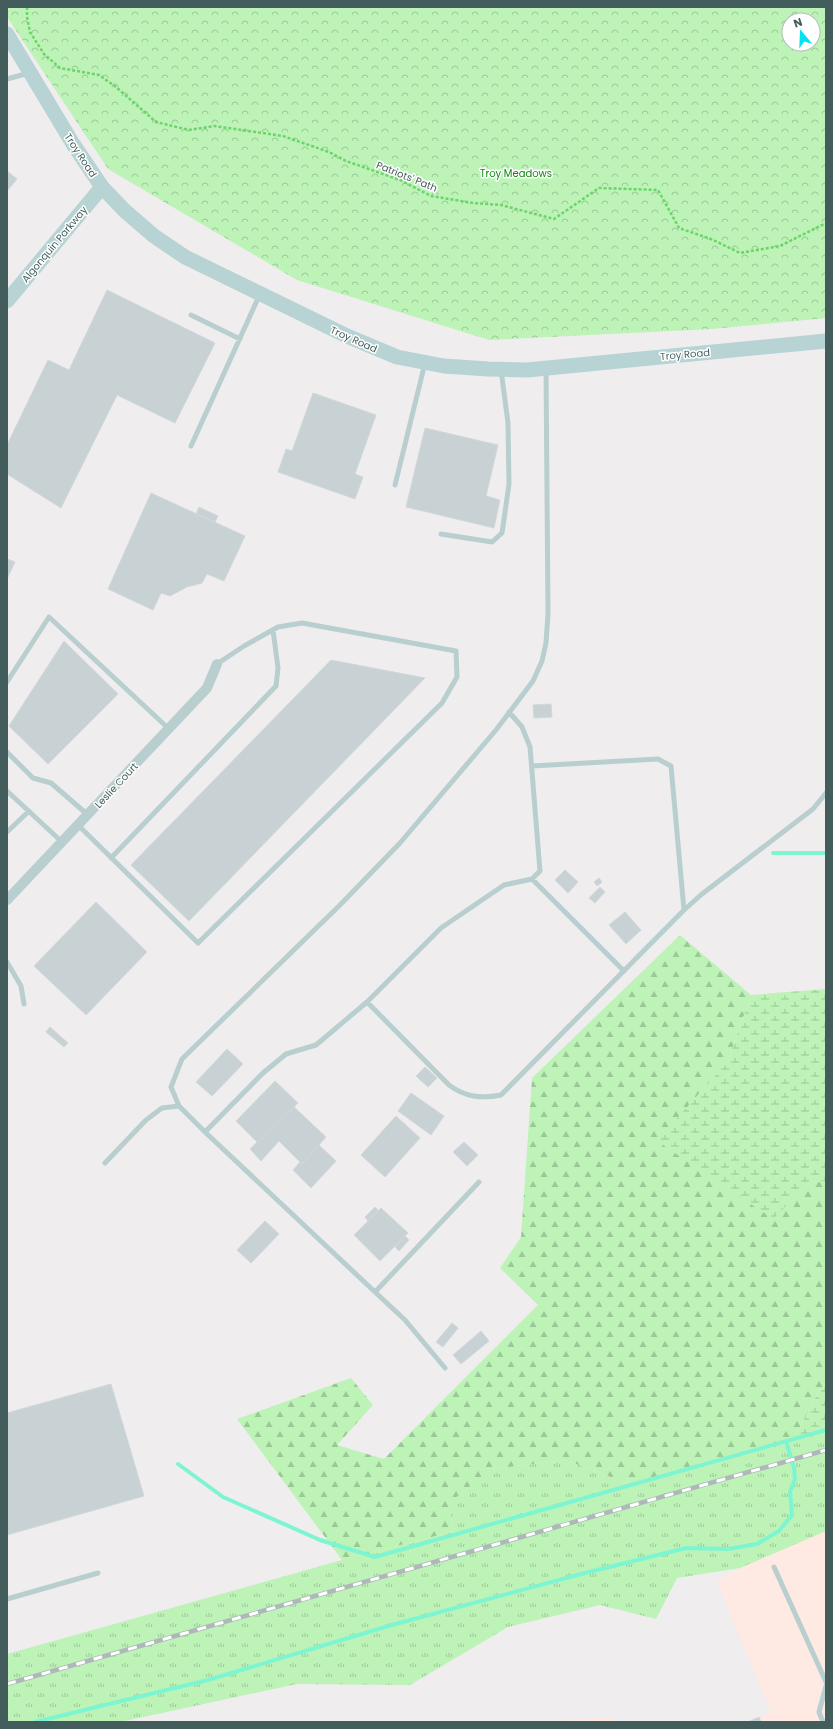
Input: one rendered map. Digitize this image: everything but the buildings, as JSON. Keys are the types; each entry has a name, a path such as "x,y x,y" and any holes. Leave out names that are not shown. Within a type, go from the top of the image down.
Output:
{"street":[{"name":"Troy Road","path":"7,34 73,144 102,187 125,211 154,236 185,257 347,336 397,357 444,366 501,370 546,368 826,341"},
{"name":"Algonquin Parkway","path":"7,301 102,187"},
{"name":"Leslie Court","path":"7,900 207,688 218,664"}],"lane":[{"path":"7,79 30,73"},
{"path":"191,446 260,294"},
{"path":"191,315 240,339"},
{"path":"395,484 425,362"},
{"path":"445,1368 405,1320 179,1106 171,1087 182,1059 339,906 400,843 510,712 533,681 542,661 546,644 548,614 546,368"},
{"path":"440,534 492,542 502,534 509,484 508,423 501,370"},
{"path":"7,682 50,617 169,729"},
{"path":"78,825 198,943 442,703 456,677 456,651 302,623 278,627 244,646 218,664"},
{"path":"111,858 276,686 278,668 273,630"},
{"path":"205,1132 263,1073 286,1054 316,1045 367,1002 441,928 504,885 532,879 540,871 530,747 522,727 510,712"},
{"path":"7,752 33,778 51,783 88,815"},
{"path":"532,766 658,759 671,766 684,910"},
{"path":"7,791 62,842"},
{"path":"367,1002 449,1085 462,1094 470,1096 489,1098 501,1095 684,910 702,894 813,809 826,793"},
{"path":"7,832 29,811"},
{"path":"532,879 624,971"},
{"path":"7,962 21,986 24,1004"},
{"path":"105,1163 146,1120 162,1108 179,1106"},
{"path":"375,1292 479,1182"},
{"path":"774,1567 826,1682"},
{"path":"7,1599 98,1573"},
{"path":"823,1722 819,1712 826,1686"}],"path":[{"name":"Patriots' Path","path":"27,7 30,32 44,54 60,68 99,75 116,87 156,122 189,130 214,126 283,136 329,152 346,161 400,180 431,196 473,203 501,205 554,219 599,188 658,190 679,228 711,239 740,253 780,246 822,225 826,225"}],"shaded area":[{"path":"826,1531 826,1722 748,1722 771,1712 717,1581 740,1568"},
{"path":"613,1717 615,1722 543,1722"}],"green space":[{"name":"Troy Meadows","path":"7,7 826,7 826,318 712,329 489,340 297,280 108,169 7,17"},
{"path":"680,935 751,995 728,1061 658,1141 773,1218 810,1182 826,1181 826,1388 820,1389 793,1440 629,1484 566,1460 492,1469 448,1504 455,1531 342,1560 237,1419 351,1378 373,1405 337,1445 384,1459 538,1305 500,1268 521,1237 532,1078"},
{"path":"826,989 826,1181 810,1182 773,1219 657,1141 728,1061 751,995"},
{"path":"826,1388 826,1432 793,1440 820,1389"},
{"path":"826,1432 826,1531 740,1568 677,1578 656,1619 600,1605 508,1627 410,1685 297,1684 120,1722 7,1722 7,1654 342,1560 455,1531 448,1504 492,1469 566,1460 629,1484"}],"waterway":[{"path":"773,853 826,853"},
{"path":"178,1464 223,1497 320,1540 375,1557 826,1430"},
{"path":"35,1722 208,1680 392,1625 585,1573 686,1548 728,1549 757,1544 779,1531 792,1515 790,1492 795,1479 794,1468 786,1441"}],"railway":[{"path":"7,1684 826,1450"}]}
